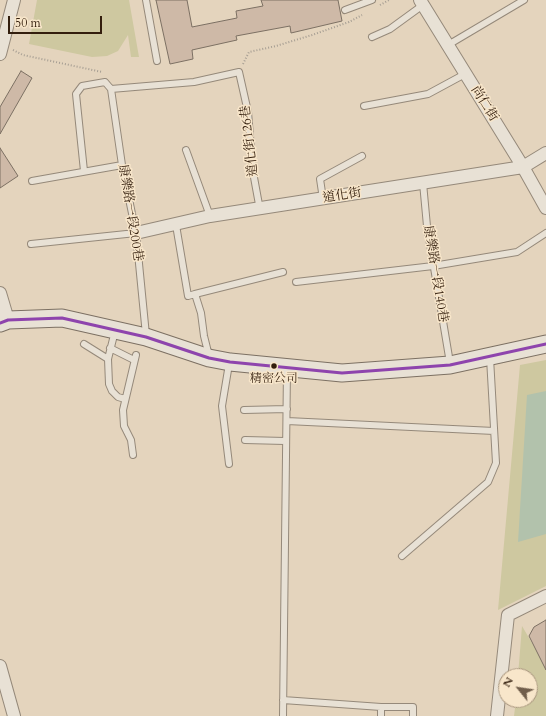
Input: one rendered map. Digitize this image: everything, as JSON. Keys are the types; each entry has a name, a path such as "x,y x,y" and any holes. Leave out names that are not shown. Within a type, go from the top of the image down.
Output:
{"street":[{"path":"1,47 14,0"},
{"name":"尚仁街","path":"422,2 523,167 546,208"},
{"name":"道化街","path":"136,233 210,216 260,210 523,167 546,153"},
{"path":"0,293 4,321 62,318 146,337 209,358 287,369 342,373 450,365 546,344"},
{"path":"497,716 508,615 546,596"},
{"path":"0,666 14,716"}],"lane":[{"path":"146,0 157,61"},
{"path":"345,10 372,0"},
{"path":"448,46 524,0"},
{"path":"372,37 390,29 422,2"},
{"path":"84,171 76,94 82,86 105,82 111,89 194,82 239,72"},
{"name":"道化街126巷","path":"239,72 248,112 253,172 260,210"},
{"path":"364,106 428,94 465,74"},
{"name":"康樂路一段200巷","path":"111,89 122,165 136,233 146,337"},
{"path":"186,150 210,216"},
{"path":"323,199 320,179 362,156"},
{"path":"32,180 122,165"},
{"name":"康樂路一段140巷","path":"423,183 427,226 450,365"},
{"path":"176,225 188,296 283,272"},
{"path":"31,244 136,233"},
{"path":"296,282 433,266 516,252 546,233"},
{"path":"195,294 202,313 204,336 209,358"},
{"path":"116,329 108,359 108,380 112,391 118,397 125,399"},
{"path":"84,344 108,359"},
{"path":"110,348 135,357 123,410 124,426 131,440 133,455"},
{"path":"402,556 488,482 496,463 490,356"},
{"path":"229,464 222,406 230,362"},
{"path":"283,716 284,441 287,421 287,369"},
{"path":"244,410 287,409"},
{"path":"287,421 494,431"},
{"path":"245,440 284,441"},
{"path":"283,700 381,707 413,707 413,716"},
{"path":"381,707 381,716"}],"path":[{"path":"376,7 389,0"},
{"path":"239,72 249,52 276,46 312,35 349,22 363,14"},
{"path":"1,47 23,55 108,74 111,89"}],"shaded area":[{"path":"37,0 129,0 139,57 131,57 128,35 118,51 107,56 92,57 29,44"},
{"path":"546,360 546,586 498,610 520,365"},
{"path":"546,391 546,534 518,542 527,395"},
{"path":"522,626 546,667 546,716 514,716 515,708 538,708 538,668 519,668"}],"building":[{"path":"156,0 187,0 192,27 237,18 236,11 263,6 261,0 338,0 342,21 291,33 290,26 236,36 237,40 192,50 193,59 170,64"},
{"path":"21,71 32,78 0,134 0,107"},
{"path":"0,148 18,176 0,188"},
{"path":"546,620 546,670 529,636 534,627"}],"transit line":[{"path":"0,323 8,320 62,318 146,337 209,358 230,362 342,373 450,365 546,344"}],"place":[{"name":"精密公司","path":"274,366"}]}
